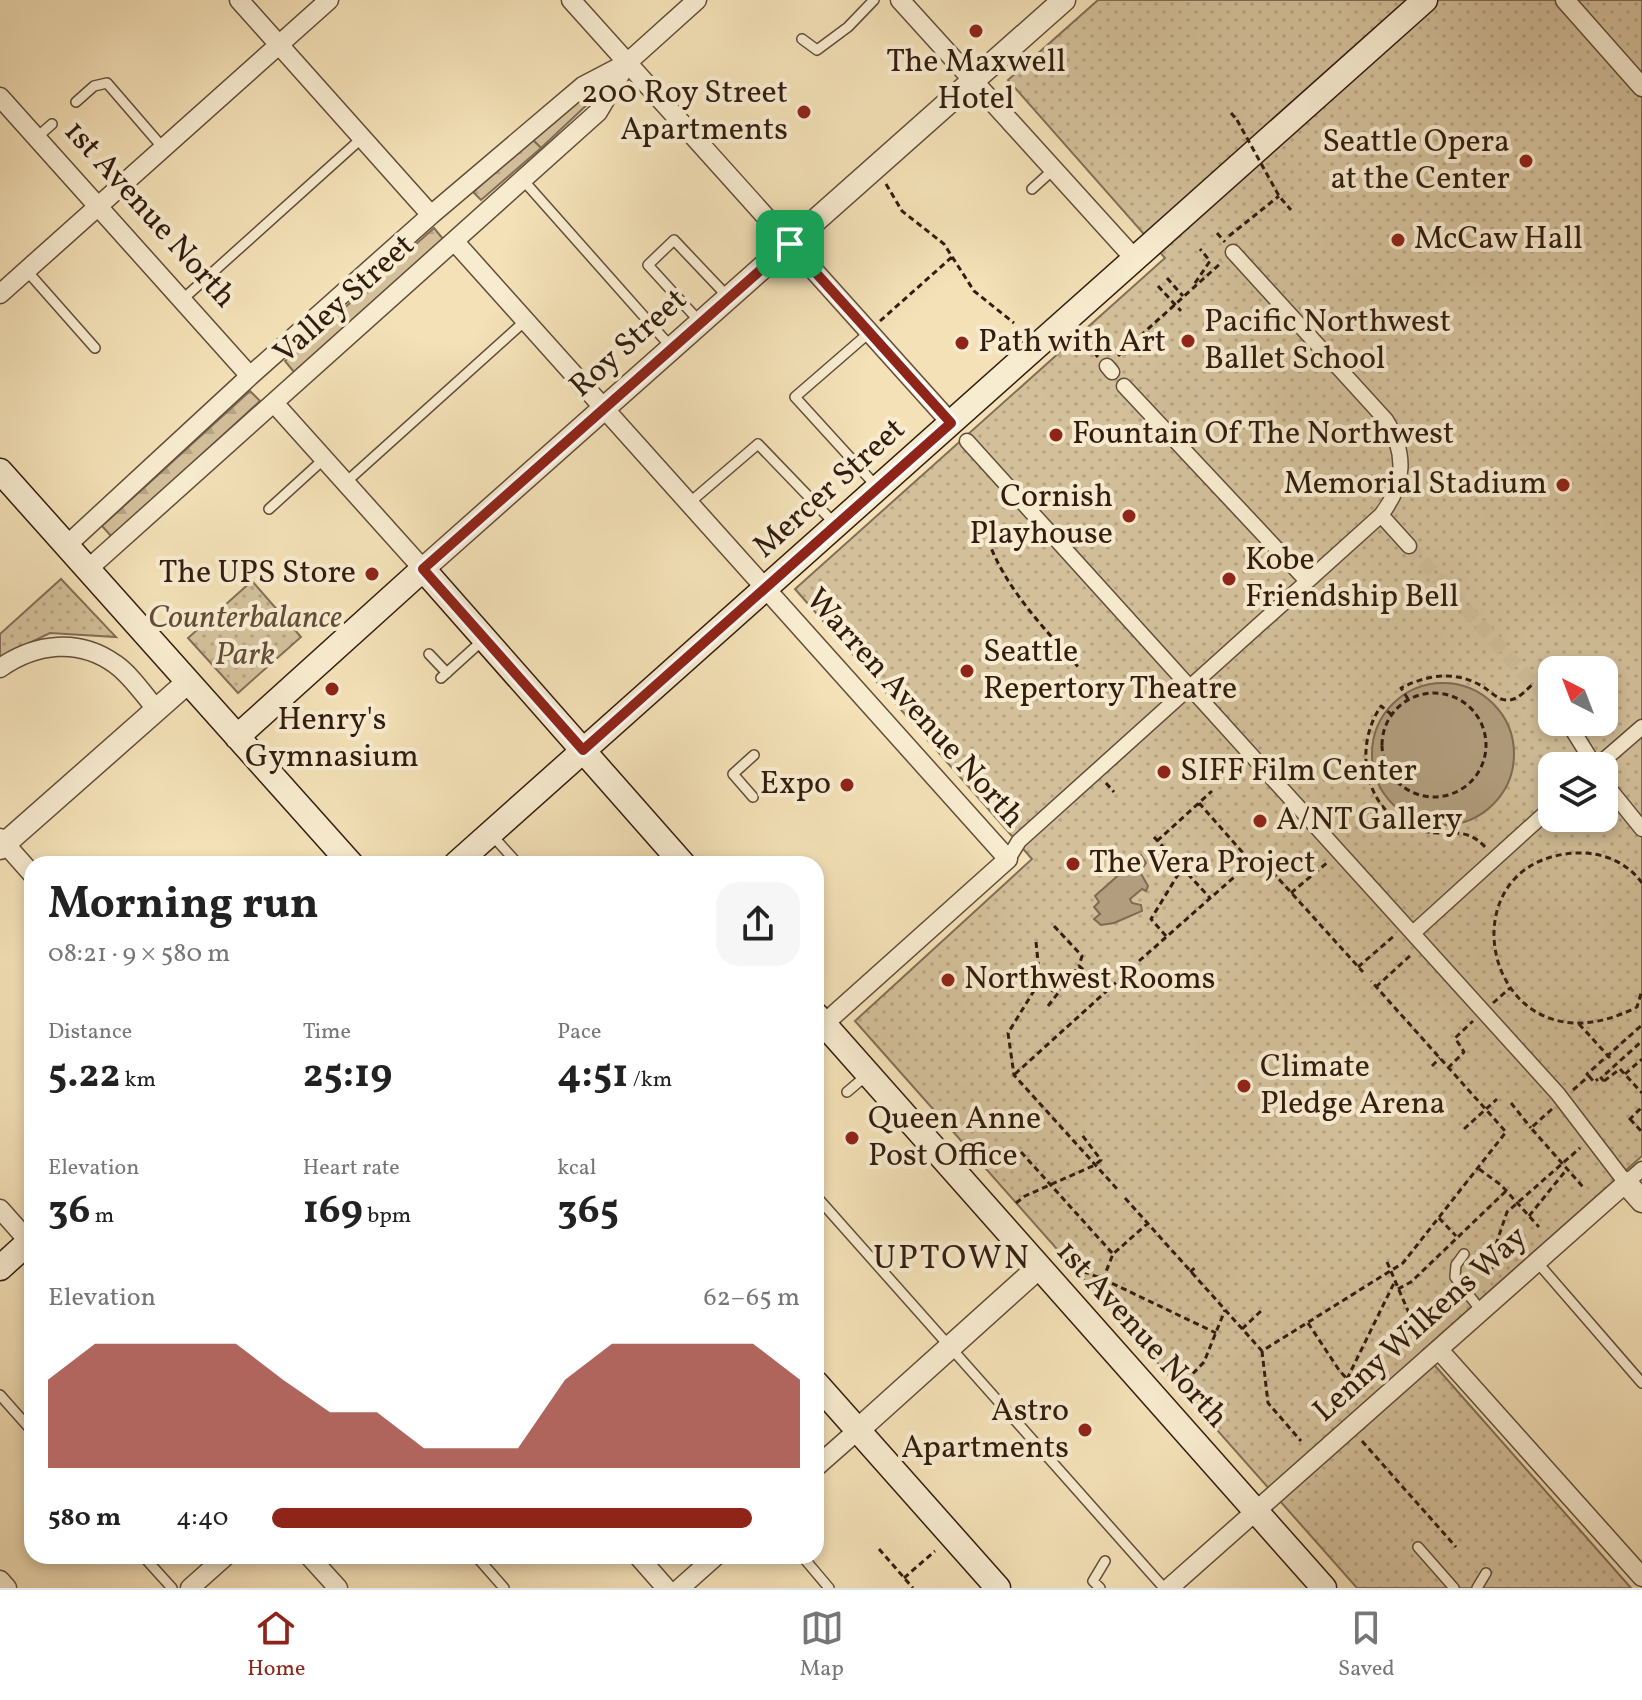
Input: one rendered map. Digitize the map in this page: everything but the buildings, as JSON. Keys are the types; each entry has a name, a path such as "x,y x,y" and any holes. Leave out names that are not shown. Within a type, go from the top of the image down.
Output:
{"main road":[{"name":"Mercer Street","path":"465,856 879,489 959,432 1134,258 1425,0"},
{"path":"0,471 344,856"},
{"path":"423,569 676,856"},
{"name":"Roy Street","path":"237,737 423,569"},
{"name":"1st Avenue North","path":"824,1028 1324,1588"},
{"path":"0,1268 24,1248"},
{"path":"824,1392 998,1588"}],"street":[{"path":"239,0 431,215"},
{"path":"0,294 329,0"},
{"path":"571,0 790,244 874,327 959,432 1634,1176 1642,1201"},
{"name":"Valley Street","path":"66,546 431,215 583,86 627,63 697,0"},
{"path":"900,0 1134,258"},
{"name":"Roy Street","path":"423,569 1064,0"},
{"path":"1565,0 1642,87"},
{"name":"Valley Street","path":"88,569 598,112 627,63"},
{"name":"1st Avenue North","path":"0,97 250,376"},
{"name":"Warren Avenue North","path":"455,242 1008,859"},
{"path":"824,1019 1008,859 1019,841 1381,515 1399,486 1402,469 1395,435 1374,407 1228,246"},
{"path":"1124,386 1306,580"},
{"path":"274,403 423,569"},
{"path":"1381,515 1409,546"},
{"path":"0,668 44,647 85,648 117,664 157,710"},
{"path":"24,866 2,843 188,682"},
{"path":"1613,752 1642,727"},
{"path":"1618,799 1642,829"},
{"path":"1414,934 1538,820"},
{"name":"Lenny Wilkens Way","path":"1167,1588 1634,1176"},
{"path":"0,1209 24,1235"},
{"path":"824,1460 1038,1268"},
{"path":"1439,1350 1642,1577"},
{"path":"190,1588 217,1564"},
{"path":"316,1564 338,1588"},
{"path":"645,1564 666,1588"},
{"path":"680,1588 707,1564"},
{"path":"0,1580 7,1588"}],"lane":[{"path":"802,39 817,50 848,27 874,0"},
{"path":"76,102 94,86 107,83 164,149"},
{"path":"36,138 52,124"},
{"path":"183,299 362,138"},
{"path":"1032,189 1054,169"},
{"path":"523,180 672,348"},
{"path":"700,323 648,265 674,240 729,298"},
{"path":"27,271 95,348"},
{"path":"345,483 525,321"},
{"path":"874,327 795,397 879,489"},
{"path":"688,504 758,444 837,526"},
{"path":"269,509 324,459"},
{"path":"429,654 444,676 486,637"},
{"path":"753,797 733,774 754,755"},
{"path":"490,833 511,856"},
{"path":"847,1092 867,1075"},
{"path":"824,1205 1167,1588"},
{"path":"1464,1254 1456,1265 1455,1277 1482,1312"},
{"path":"1537,1262 1642,1383"},
{"path":"0,1395 24,1422"},
{"path":"1418,1547 1454,1588"},
{"path":"1100,1588 1093,1581 1105,1561"},
{"path":"150,1564 172,1588"},
{"path":"483,1564 504,1588"},
{"path":"809,1564 829,1588"},
{"path":"1477,1588 1486,1573"}],"path":[{"path":"1231,113 1279,196 1291,210"},
{"path":"886,184 902,211 944,244 974,291 1014,323"},
{"path":"1228,246 1279,196"},
{"path":"1191,290 1210,261 1200,249"},
{"path":"874,327 952,257"},
{"path":"1112,365 1216,268"},
{"path":"1167,278 1183,297"},
{"path":"1158,286 1181,311"},
{"path":"988,540 997,566 1080,669"},
{"path":"1408,699 1401,688 1437,675 1458,676 1507,700 1518,697 1533,684"},
{"path":"1423,693 1452,696 1462,701 1479,718 1487,749 1481,768 1470,783 1454,794 1435,799 1414,795 1389,772 1384,760 1384,732 1392,715 1408,699 1423,693"},
{"path":"1392,715 1381,706 1369,730 1365,749 1366,774 1376,798 1397,820 1411,827 1473,835 1496,859"},
{"path":"1210,898 1156,839 1212,791"},
{"path":"1199,803 1251,862"},
{"path":"1642,883 1637,875 1607,857 1581,853 1554,856 1522,874 1505,894 1498,908 1493,932 1494,955 1510,988 1525,1003 1544,1015 1579,1024 1613,1018 1637,1007 1642,990"},
{"path":"1139,961 1258,856 1363,972"},
{"path":"1166,936 1151,919 1182,868"},
{"path":"1637,875 1642,870"},
{"path":"1291,893 1315,873"},
{"path":"1312,930 1319,924"},
{"path":"1048,1006 1079,966 1082,956 1054,926"},
{"path":"1358,967 1414,934"},
{"path":"1376,987 1414,934"},
{"path":"1036,942 1040,981 1008,1033 1014,1075 1118,1190"},
{"path":"1079,966 1107,990"},
{"path":"1014,1075 1131,969"},
{"path":"1040,981 1057,994"},
{"path":"1262,1351 1410,1255 1506,1132 1371,981"},
{"path":"1504,993 1510,988"},
{"path":"1637,1007 1642,1013"},
{"path":"1579,1024 1609,1057"},
{"path":"1582,1083 1589,1076 1587,1074 1642,1025"},
{"path":"1448,1068 1464,1052 1455,1038 1462,1031"},
{"path":"1625,1074 1642,1041"},
{"path":"1636,1057 1601,1078 1605,1083 1620,1069 1642,1093"},
{"path":"1432,1066 1440,1058"},
{"path":"1589,1076 1594,1082 1598,1079"},
{"path":"1464,1129 1497,1099"},
{"path":"1511,1103 1583,1187"},
{"path":"1642,1107 1630,1119 1642,1132"},
{"path":"1531,1128 1545,1115"},
{"path":"1016,1203 1101,1160 1082,1135"},
{"path":"1021,1152 1113,1254"},
{"path":"1493,1269 1486,1261 1494,1250 1507,1212 1573,1154"},
{"path":"1479,1169 1506,1191 1539,1227"},
{"path":"1529,1216 1567,1169"},
{"path":"1398,1289 1411,1282 1506,1191"},
{"path":"1125,1198 1262,1351 1268,1403 1301,1441"},
{"path":"1439,1218 1457,1237"},
{"path":"1103,1279 1113,1254 1147,1224"},
{"path":"1402,1249 1410,1255"},
{"path":"1387,1262 1414,1325 1421,1333"},
{"path":"1190,1272 1197,1266"},
{"path":"1074,1268 1216,1333"},
{"path":"1347,1379 1395,1281"},
{"path":"1179,1388 1204,1362 1225,1310"},
{"path":"1242,1329 1261,1311"},
{"path":"1308,1323 1357,1390"},
{"path":"1362,1441 1456,1547"},
{"path":"879,1549 913,1588"},
{"path":"904,1578 935,1551"}],"green space":[{"path":"1098,0 1642,0 1642,1156 1422,1351 1631,1588 1357,1588 855,1021 1032,859 795,589 1165,258 1008,80"},
{"path":"592,93 592,100 541,148 533,140 582,97"},
{"path":"533,140 541,148 481,200 473,192"},
{"path":"434,228 443,239 294,372 285,361"},
{"path":"250,391 260,401 112,537 102,526"},
{"path":"61,579 116,637 50,633 0,657 0,634"},
{"name":"Counterbalance Park","path":"252,581 301,637 238,693 188,638"}],"shaded area":[{"path":"1443,683 1470,689 1493,704 1508,727 1514,754 1508,781 1493,804 1470,819 1443,825 1416,819 1393,804 1378,781 1372,754 1378,727 1393,704 1416,689"},
{"path":"1141,855 1146,863 1140,872 1148,886 1146,891 1142,889 1130,899 1132,903 1141,905 1142,911 1101,925 1094,919 1100,914 1094,907 1099,902 1095,896"}],"tunnel":[{"path":"1409,546 1538,689"}],"place":[{"name":"The Maxwell Hotel","path":"976,31"},
{"name":"200 Roy Street Apartments","path":"804,112"},
{"name":"Seattle Opera at the Center","path":"1526,161"},
{"name":"McCaw Hall","path":"1398,240"},
{"name":"Pacific Northwest Ballet School","path":"1188,341"},
{"name":"Path with Art","path":"962,343"},
{"name":"Fountain Of The Northwest","path":"1056,435"},
{"name":"Memorial Stadium","path":"1563,485"},
{"name":"Cornish Playhouse","path":"1129,516"},
{"name":"The UPS Store","path":"372,574"},
{"name":"Kobe Friendship Bell","path":"1229,579"},
{"name":"Seattle Repertory Theatre","path":"967,671"},
{"name":"Henry's Gymnasium","path":"332,689"},
{"name":"SIFF Film Center","path":"1164,772"},
{"name":"Expo","path":"847,785"},
{"name":"A/NT Gallery","path":"1260,821"},
{"name":"The Vera Project","path":"1073,864"},
{"name":"Northwest Rooms","path":"948,980"},
{"name":"Climate Pledge Arena","path":"1244,1086"},
{"name":"Queen Anne Post Office","path":"852,1138"},
{"name":"Astro Apartments","path":"1085,1430"}],"district":[{"name":"UPTOWN","path":"952,1259"}],"route":[{"path":"790,244 951,423 583,750 423,569 790,244"}]}
